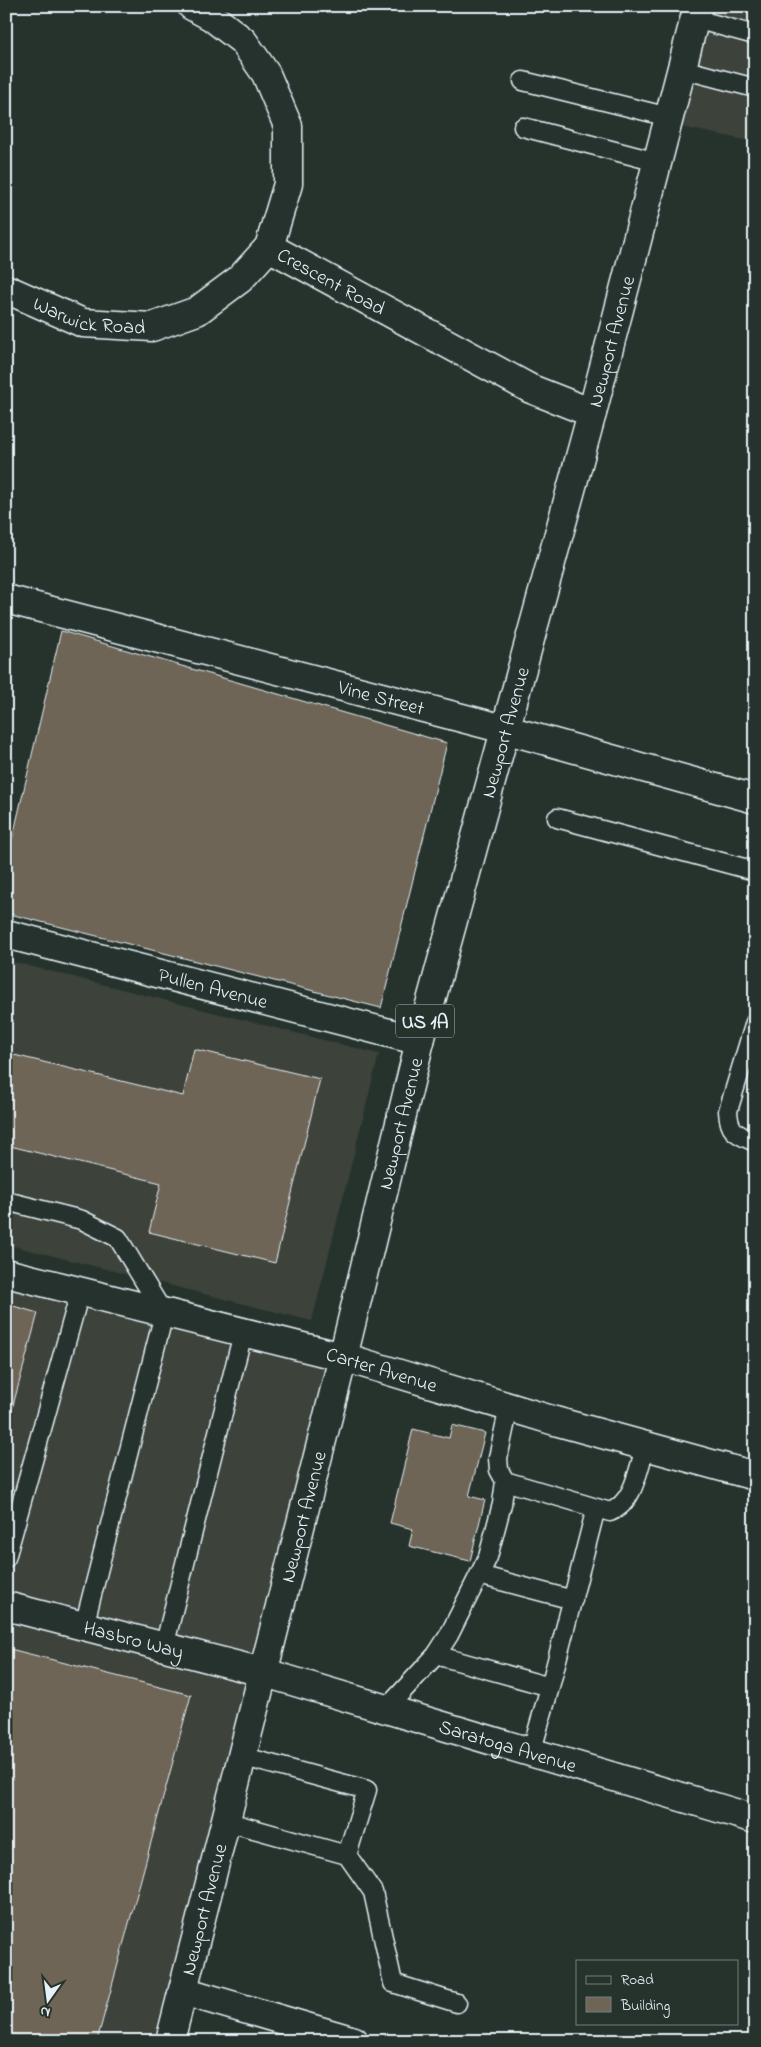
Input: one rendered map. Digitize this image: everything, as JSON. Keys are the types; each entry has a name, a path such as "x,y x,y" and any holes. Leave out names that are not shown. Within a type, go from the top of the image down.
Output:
{"street":[{"name":"Crescent Road","path":"192,6 212,17 243,41 266,74 288,126 288,184 269,248 531,389 592,413"},
{"name":"Newport Avenue","path":"170,2041 343,1357 420,1041 592,413 696,12"},
{"name":"Warwick Road","path":"6,289 83,324 152,327 197,311 240,279 269,248"},
{"name":"Vine Street","path":"6,599 504,730 755,799"},
{"name":"Pullen Avenue","path":"6,934 420,1041"},
{"name":"Carter Avenue","path":"6,1273 164,1314 343,1357 509,1407 755,1476"},
{"name":"Hasbro Way","path":"6,1606 262,1672"},
{"name":"Saratoga Avenue","path":"262,1672 755,1819"},
{"path":"183,1991 354,2041"}],"lane":[{"path":"696,12 755,35"},
{"path":"682,69 755,88"},
{"path":"523,81 669,118"},
{"path":"523,128 658,162"},
{"path":"557,818 755,871"},
{"path":"755,1022 728,1111 729,1123 736,1134 755,1142"},
{"path":"6,1201 82,1220 118,1238 164,1314 84,1626"},
{"path":"6,1558 80,1292"},
{"path":"164,1647 243,1333"},
{"path":"386,1709 436,1655 449,1635 488,1556 502,1504 505,1481 499,1470 498,1458 509,1407"},
{"path":"505,1481 610,1512 619,1508 630,1494 646,1445"},
{"path":"532,1753 596,1508"},
{"path":"479,1575 573,1600"},
{"path":"436,1655 550,1687"},
{"path":"241,1756 367,1790 347,1855"},
{"path":"225,1821 347,1855 373,1892 393,1983 457,2003"}],"shaded area":[{"path":"692,6 755,6 755,142 667,124"},
{"path":"6,960 379,1054 312,1321 6,1244"},
{"path":"6,1265 342,1355 166,2041 6,2041"}],"building":[{"path":"61,631 447,743 381,1008 6,913 6,866"},
{"path":"194,1049 320,1079 275,1263 149,1232 161,1183 6,1145 6,1053 183,1096"},
{"path":"6,1304 38,1313 6,1431"},
{"path":"452,1425 485,1433 469,1496 485,1500 470,1561 409,1546 413,1529 390,1523 413,1429 449,1438"},
{"path":"6,1648 191,1695 97,2041 6,2041"}]}
